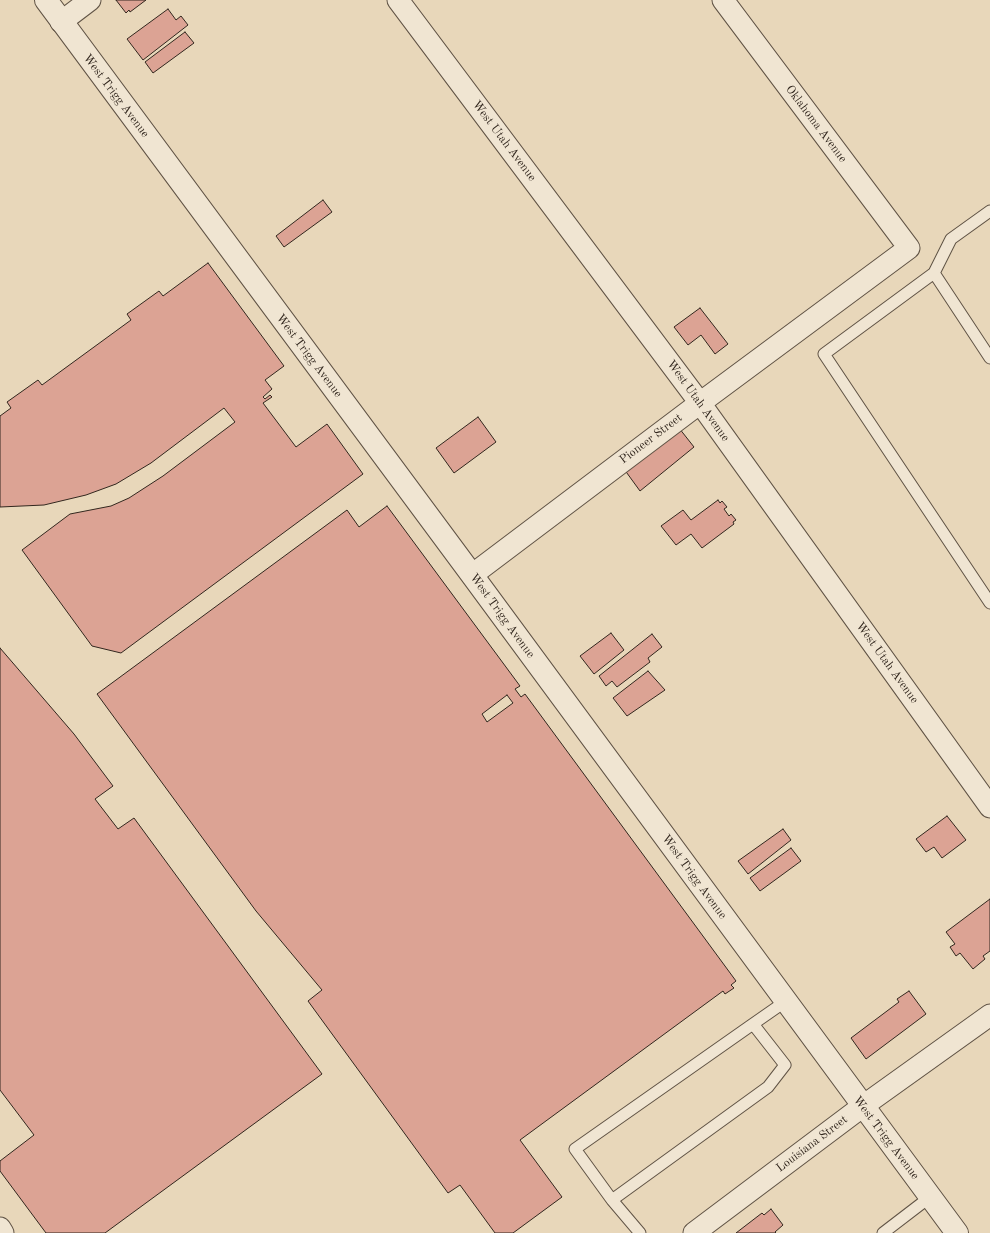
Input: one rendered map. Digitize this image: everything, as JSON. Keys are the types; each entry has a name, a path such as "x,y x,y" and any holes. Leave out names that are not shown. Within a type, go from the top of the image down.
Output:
{"street":[{"name":"West Trigg Avenue","path":"46,0 957,1233"},
{"path":"61,22 90,0"},
{"name":"West Utah Avenue","path":"398,0 700,403 990,806"},
{"name":"Oklahoma Avenue","path":"723,0 909,248"},
{"name":"Pioneer Street","path":"472,575 909,248"},
{"name":"Louisiana Street","path":"694,1233 863,1106 990,1015"},
{"path":"0,1228 3,1233"}],"lane":[{"path":"990,211 951,239 934,273 824,354 990,603"},
{"path":"934,273 990,358"},
{"path":"640,1233 612,1200 576,1149 786,1001"},
{"path":"612,1200 768,1087 786,1065 753,1024"},
{"path":"883,1233 930,1197"}],"building":[{"path":"116,0 146,0 130,12 129,10 126,13"},
{"path":"168,9 176,20 181,16 188,25 143,60 127,39"},
{"path":"185,32 194,43 153,73 145,62"},
{"path":"323,200 332,212 284,247 276,236"},
{"path":"208,263 284,366 265,380 272,389 263,397 265,399 270,395 272,397 263,403 296,447 327,424 363,474 121,653 92,646 22,550 70,514 111,506 129,498 163,476 235,422 224,408 151,463 116,484 86,495 44,505 0,507 0,416 11,408 7,402 38,380 42,385 131,320 127,314 159,291 163,296"},
{"path":"700,308 728,344 715,354 701,335 688,345 674,327"},
{"path":"478,417 496,442 454,473 436,448"},
{"path":"679,428 694,447 640,491 624,469"},
{"path":"718,500 720,503 722,501 727,507 724,509 729,516 731,514 736,520 733,522 734,524 702,548 691,534 676,545 661,526 683,510 691,520"},
{"path":"387,506 520,686 515,689 521,697 525,694 736,981 731,985 734,988 725,994 723,991 520,1140 562,1197 513,1233 495,1233 460,1185 448,1193 308,1001 322,990 256,911 97,694 347,510 359,527","holes":["507,695 513,703 487,722 482,714"]},
{"path":"611,633 624,650 594,674 580,656"},
{"path":"652,634 662,647 648,658 650,662 617,687 612,681 606,686 599,676"},
{"path":"0,648 74,734 113,786 95,799 118,829 134,818 322,1074 105,1233 46,1233 0,1171 0,1161 34,1135 0,1090"},
{"path":"648,671 665,690 627,716 613,698"},
{"path":"947,816 966,840 942,858 934,847 926,852 916,839"},
{"path":"783,829 791,840 748,874 738,861"},
{"path":"791,848 801,861 760,891 750,878"},
{"path":"990,899 990,951 983,956 985,959 973,969 960,953 956,956 950,947 955,944 946,932"},
{"path":"909,991 926,1014 866,1059 851,1038 899,1002 897,999"},
{"path":"771,1209 783,1225 775,1232 776,1233 736,1233 762,1213 764,1215"}]}
